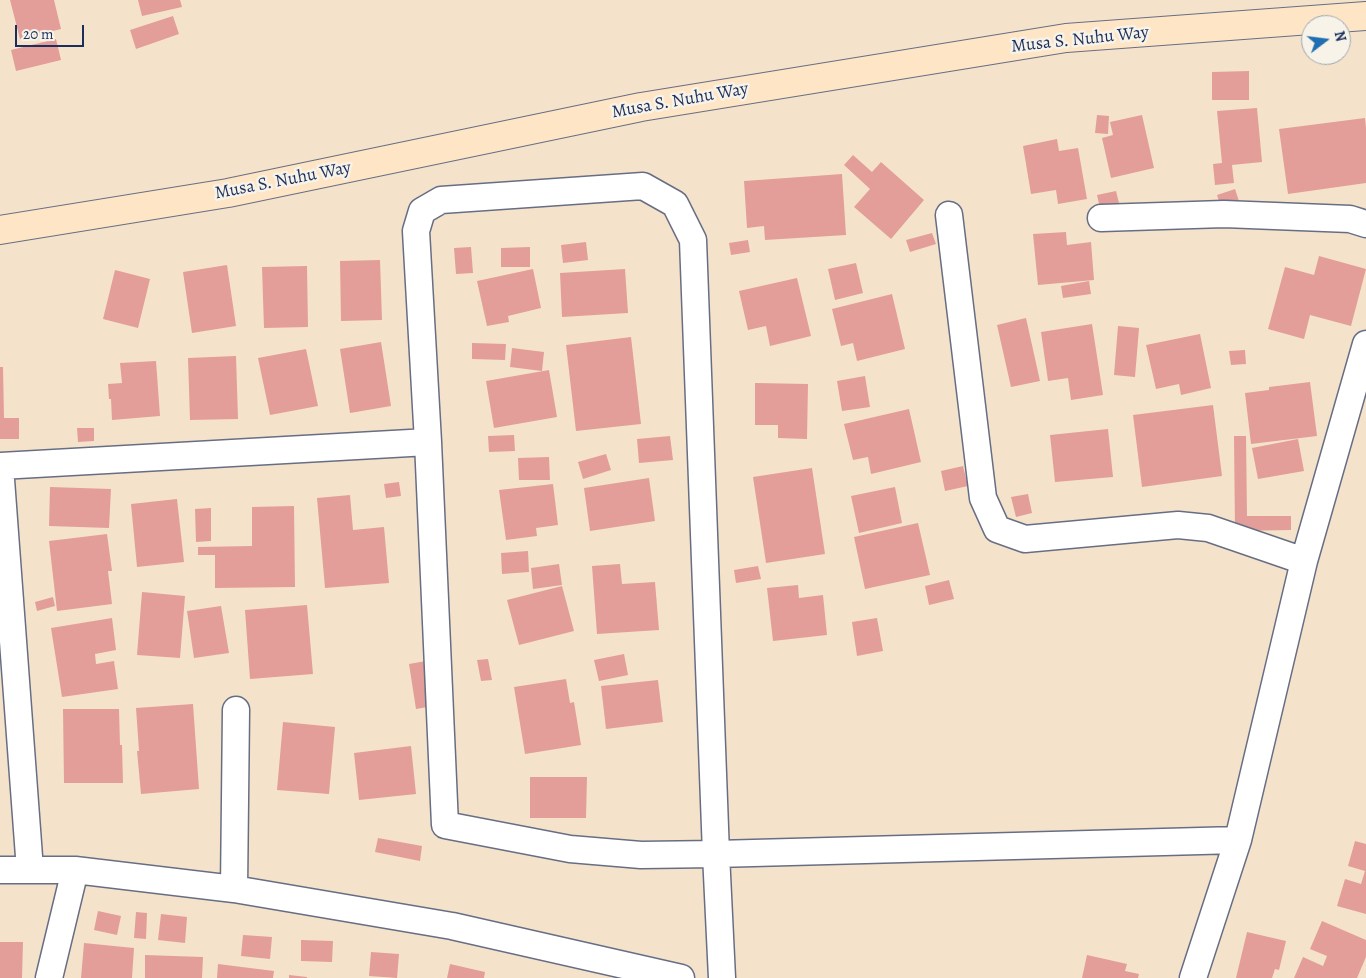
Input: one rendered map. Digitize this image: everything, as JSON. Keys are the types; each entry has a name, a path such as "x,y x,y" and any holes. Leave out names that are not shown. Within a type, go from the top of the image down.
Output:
{"street":[{"name":"Musa S. Nuhu Way","path":"0,230 228,193 641,106 1057,39 1366,16"},
{"path":"722,978 716,854 693,240 675,204 643,186 441,200 422,211 416,230 428,442 445,825 570,849 641,855 716,854 1238,840"},
{"path":"1100,218 1224,214 1350,219 1366,224"},
{"path":"949,215 983,498 997,529 1026,539 1178,525 1208,528 1304,561"},
{"path":"1193,978 1238,840 1304,561 1366,344"},
{"path":"30,870 0,466 428,442"},
{"path":"234,889 236,710"},
{"path":"0,870 75,870 234,889 452,926 681,978"},
{"path":"49,978 75,870"}],"building":[{"path":"10,0 54,0 61,29 20,39"},
{"path":"138,0 180,0 182,7 142,16"},
{"path":"173,16 179,34 136,49 130,30"},
{"path":"56,39 61,60 16,71 11,50"},
{"path":"1249,71 1249,100 1212,100 1212,72"},
{"path":"1257,108 1262,162 1232,165 1234,183 1215,185 1213,164 1222,163 1217,111"},
{"path":"1097,115 1109,116 1108,134 1095,133"},
{"path":"1142,115 1154,168 1111,178 1102,138 1113,135 1110,122"},
{"path":"1365,118 1366,183 1288,194 1279,129"},
{"path":"1057,139 1059,151 1078,148 1087,199 1058,204 1056,190 1031,194 1023,146"},
{"path":"853,155 872,172 881,162 924,200 891,239 854,207 870,189 844,165"},
{"path":"842,174 846,235 765,240 764,226 747,228 744,181"},
{"path":"1235,189 1239,201 1221,207 1217,195"},
{"path":"1116,191 1119,203 1100,208 1097,195"},
{"path":"1066,232 1067,245 1091,242 1094,280 1038,285 1033,234"},
{"path":"932,233 936,244 910,252 906,240"},
{"path":"748,240 750,252 731,255 729,243"},
{"path":"586,242 588,260 563,263 561,245"},
{"path":"471,247 473,273 456,274 454,248"},
{"path":"530,247 530,267 501,267 501,248"},
{"path":"1319,256 1366,269 1351,326 1310,315 1304,339 1268,329 1285,267 1314,275"},
{"path":"380,260 382,320 341,321 340,261"},
{"path":"856,263 863,293 835,300 828,269"},
{"path":"227,265 236,326 192,333 183,272"},
{"path":"307,266 308,327 264,328 262,267"},
{"path":"533,269 541,308 508,316 509,322 487,326 477,281"},
{"path":"625,269 628,313 562,317 560,273"},
{"path":"115,270 150,279 138,328 103,319"},
{"path":"797,278 811,336 770,346 766,326 748,330 739,291"},
{"path":"1089,281 1091,294 1063,298 1061,286"},
{"path":"892,294 905,349 857,361 853,343 841,346 832,309"},
{"path":"1026,318 1040,381 1011,387 997,325"},
{"path":"1092,324 1103,395 1071,400 1068,378 1048,381 1041,332"},
{"path":"1118,326 1139,328 1135,377 1114,375"},
{"path":"1200,334 1211,388 1181,395 1179,384 1156,389 1146,345"},
{"path":"631,337 641,424 576,431 566,345"},
{"path":"381,342 391,406 350,413 340,349"},
{"path":"472,343 506,344 505,360 472,359"},
{"path":"512,348 544,352 542,371 510,367"},
{"path":"306,349 318,406 270,415 258,358"},
{"path":"1245,350 1246,364 1231,365 1229,351"},
{"path":"236,356 238,419 190,420 188,358"},
{"path":"156,361 160,416 112,420 108,384 122,383 120,363"},
{"path":"0,367 3,367 4,418 19,418 19,439 0,439"},
{"path":"549,370 557,417 494,428 486,381"},
{"path":"865,376 870,407 842,411 837,381"},
{"path":"1310,382 1317,436 1251,444 1245,393 1269,390 1269,387"},
{"path":"755,383 808,384 807,439 778,438 778,425 755,425"},
{"path":"1213,405 1222,476 1142,487 1133,415"},
{"path":"909,409 921,462 871,474 868,457 853,460 844,424"},
{"path":"77,428 94,428 94,441 78,442"},
{"path":"1108,429 1113,477 1055,482 1050,435"},
{"path":"514,435 515,451 489,452 488,436"},
{"path":"670,436 673,460 639,463 637,439"},
{"path":"1234,436 1246,436 1247,516 1291,516 1291,530 1235,531"},
{"path":"1298,439 1304,471 1258,479 1252,448"},
{"path":"606,454 611,470 583,479 578,462"},
{"path":"549,457 550,480 519,480 518,458"},
{"path":"963,466 968,486 945,491 941,471"},
{"path":"812,468 825,554 766,563 753,477"},
{"path":"649,478 655,521 590,531 584,488"},
{"path":"399,482 401,496 386,498 384,484"},
{"path":"553,484 558,525 536,528 537,536 506,540 499,490"},
{"path":"50,487 111,489 109,528 49,526"},
{"path":"895,487 902,523 859,533 851,496"},
{"path":"1028,494 1032,513 1016,517 1011,497"},
{"path":"350,495 353,530 384,527 389,583 325,588 317,498"},
{"path":"177,499 184,562 137,567 131,504"},
{"path":"294,506 295,587 215,588 215,555 198,555 198,547 252,546 252,507"},
{"path":"211,508 211,541 196,542 195,509"},
{"path":"918,523 930,575 865,589 854,537"},
{"path":"107,534 112,571 108,571 112,604 57,611 49,541"},
{"path":"528,551 529,572 502,574 501,553"},
{"path":"559,564 562,585 533,589 531,568"},
{"path":"620,564 622,584 655,582 659,630 597,634 592,566"},
{"path":"758,566 761,579 736,583 734,570"},
{"path":"949,580 954,599 929,605 925,586"},
{"path":"798,585 799,598 823,595 827,635 773,641 767,588"},
{"path":"562,586 574,631 519,645 507,600"},
{"path":"142,592 185,596 180,658 137,655"},
{"path":"53,597 55,606 37,611 35,602"},
{"path":"307,605 313,674 250,679 245,610"},
{"path":"221,606 229,653 194,658 187,611"},
{"path":"112,618 116,650 95,654 96,664 114,661 118,689 62,697 51,628"},
{"path":"877,618 883,651 857,656 852,622"},
{"path":"624,654 628,675 599,681 594,660"},
{"path":"488,659 492,680 481,681 477,660"},
{"path":"426,661 433,706 416,709 409,664"},
{"path":"566,679 570,703 574,702 581,745 525,754 514,687"},
{"path":"658,680 663,722 606,729 601,686"},
{"path":"193,704 199,789 141,794 136,708"},
{"path":"63,709 119,709 123,783 64,783"},
{"path":"283,722 335,727 329,794 277,790"},
{"path":"411,746 416,794 359,800 354,753"},
{"path":"530,777 587,777 586,818 530,818"},
{"path":"378,838 422,846 420,861 375,852"},
{"path":"1355,841 1366,844 1366,914 1337,906 1345,879 1361,884 1365,871 1348,866"},
{"path":"98,911 121,916 117,935 94,930"},
{"path":"136,912 147,913 146,939 134,938"},
{"path":"161,914 187,917 185,943 158,940"},
{"path":"1322,921 1366,940 1366,957 1357,978 1294,978 1303,957 1323,966 1327,956 1310,949"},
{"path":"1247,932 1286,941 1279,970 1275,969 1272,978 1236,978"},
{"path":"243,935 272,937 270,959 241,956"},
{"path":"301,940 333,941 332,962 301,961"},
{"path":"0,942 23,942 22,978 0,978"},
{"path":"84,943 134,948 132,978 81,978"},
{"path":"371,952 399,954 397,978 369,976"},
{"path":"145,955 203,957 202,978 145,978"},
{"path":"1087,955 1127,964 1125,971 1139,974 1138,978 1082,978"},
{"path":"218,964 274,971 273,978 217,978"},
{"path":"450,964 485,972 484,978 447,978"},
{"path":"289,975 307,977 307,978 289,978"}]}
